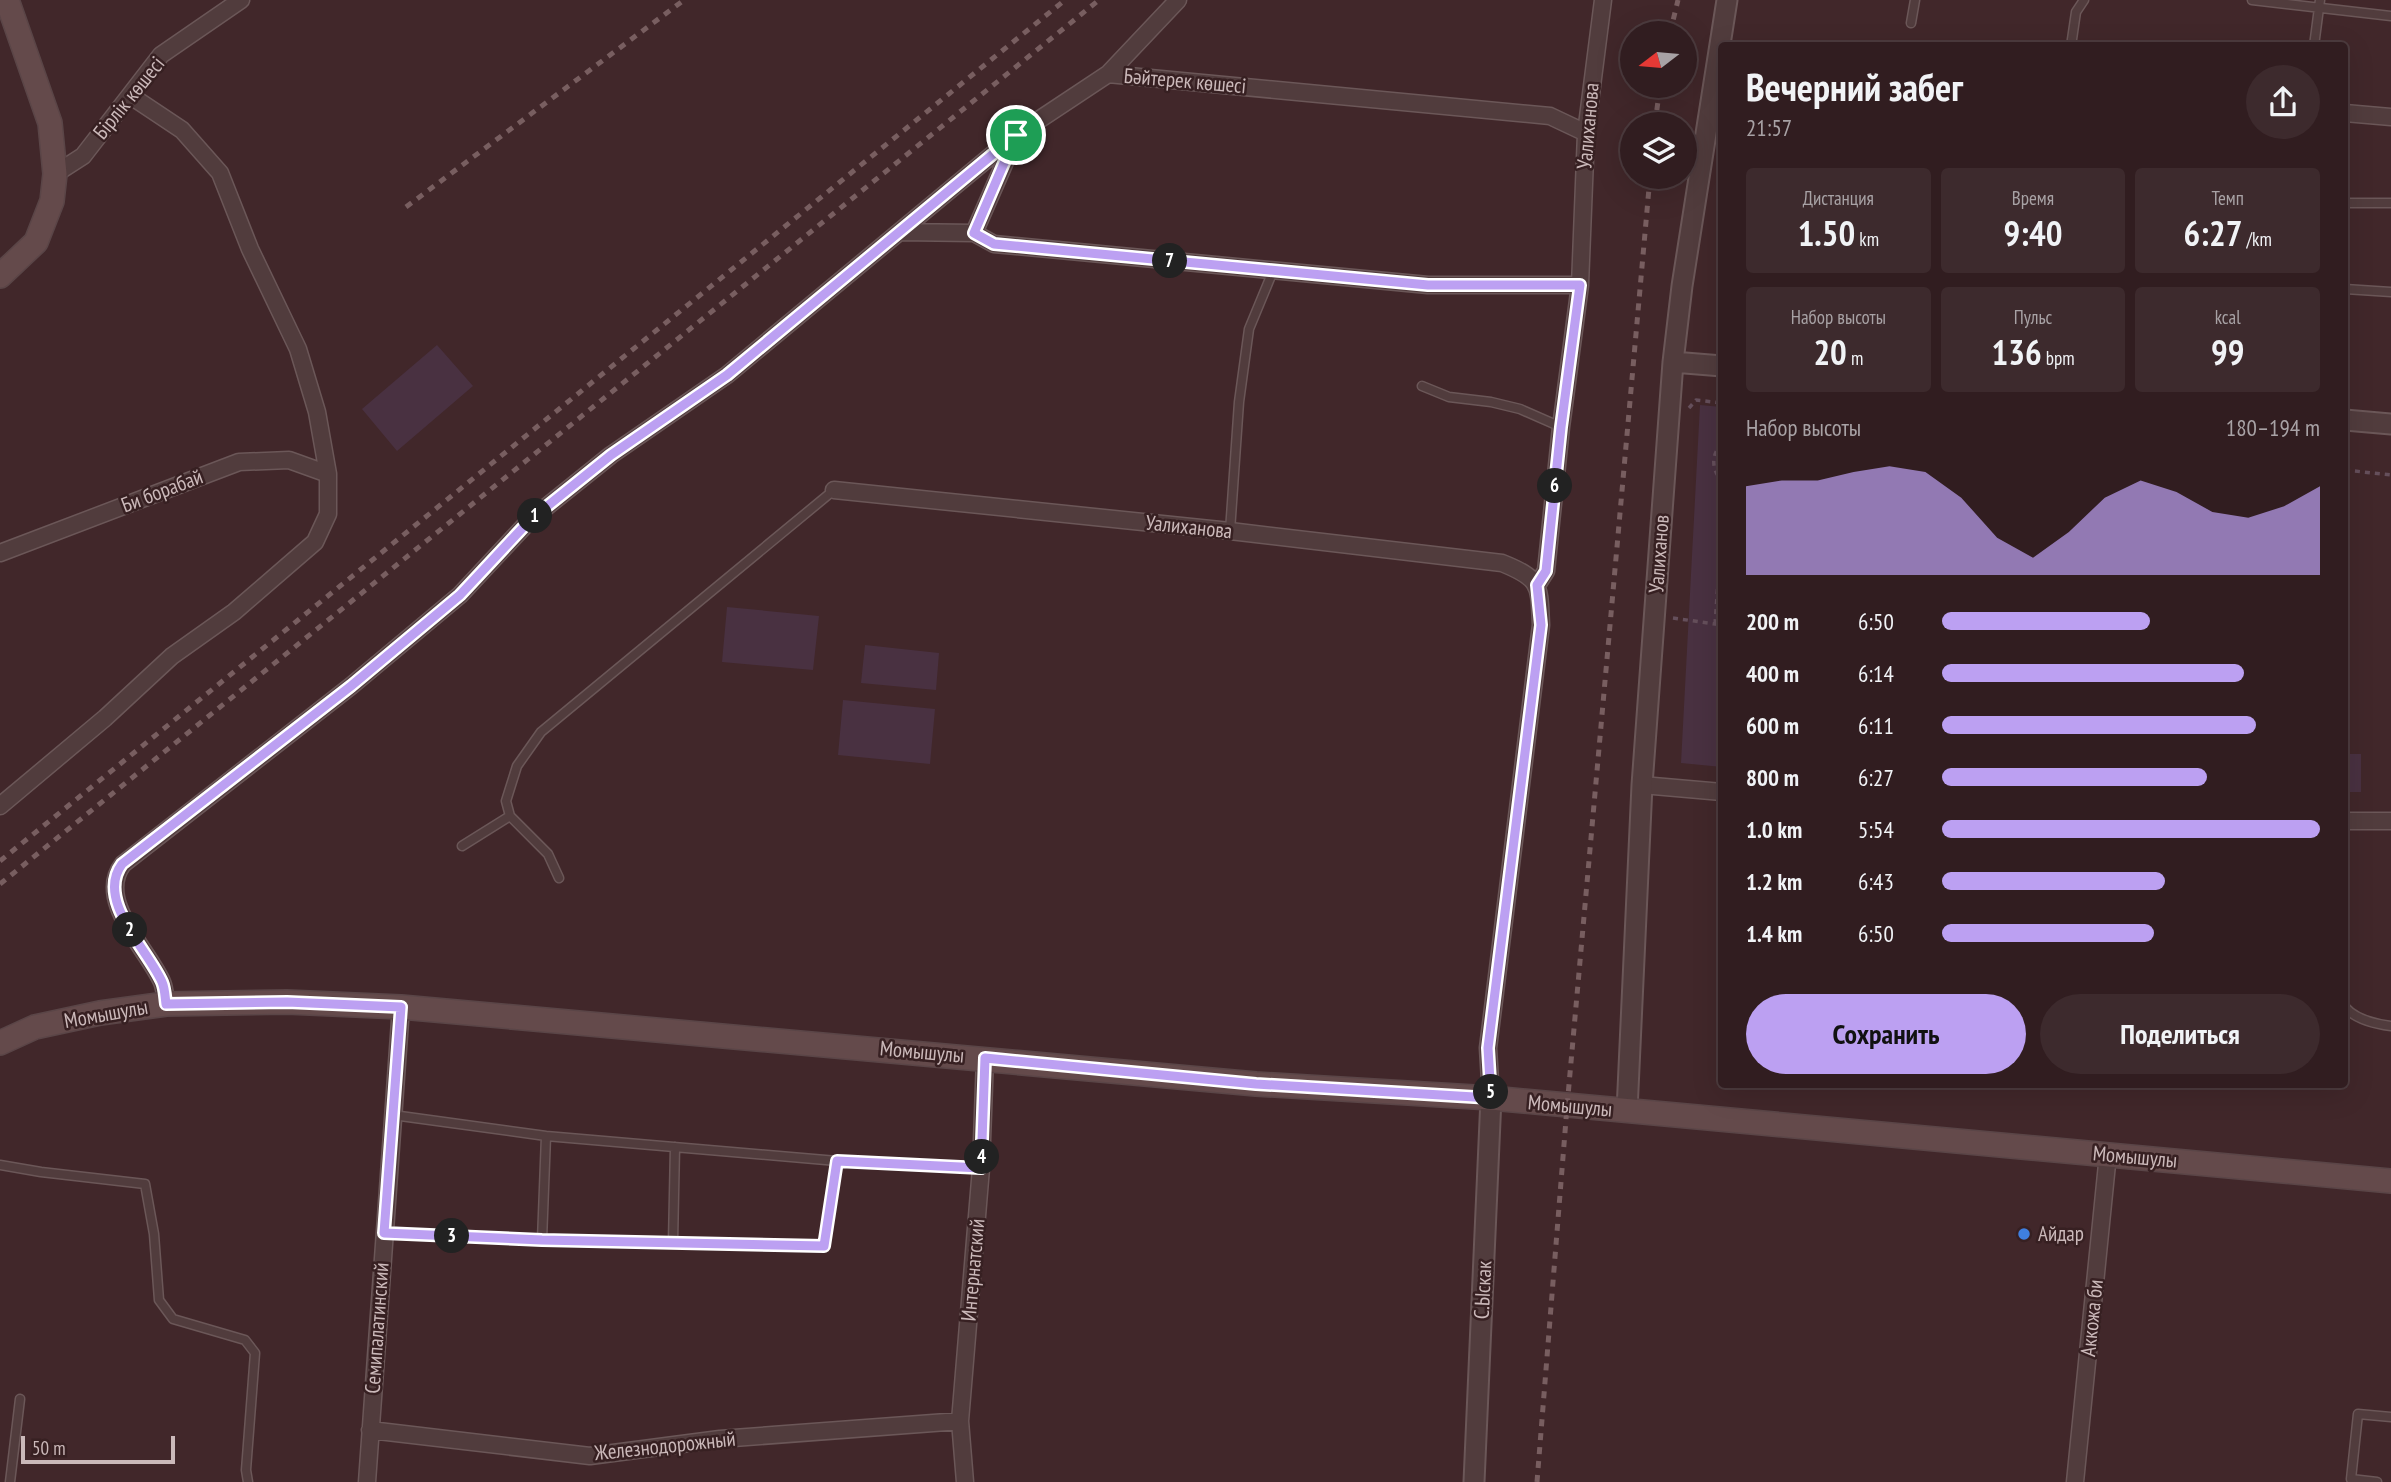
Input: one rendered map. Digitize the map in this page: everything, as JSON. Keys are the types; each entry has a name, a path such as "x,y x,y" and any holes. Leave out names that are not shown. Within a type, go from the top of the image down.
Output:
{"main road":[{"path":"0,276 36,242 52,201 55,174 50,123 7,0"},
{"name":"Момышулы","path":"0,1043 35,1027 100,1013 166,1004 287,1002 401,1007 1256,1084 1491,1098 2391,1181"}],"street":[{"name":"Бірлік көшесі","path":"55,174 83,156 161,55 241,0"},
{"path":"1108,74 1178,0"},
{"name":"Уалиханова","path":"1537,585 1546,571 1561,427 1580,285 1586,133 1603,0"},
{"name":"Уалиханов","path":"1720,42 1727,0"},
{"name":"Уалиханов","path":"1627,1111 1642,785 1673,362 1682,286 1718,57"},
{"name":"Бәйтерек көшесі","path":"166,1004 163,984 125,922 115,895 116,872 122,864 351,686 460,595 530,520 611,455 727,375 1016,135 1108,74 1550,116 1586,133"},
{"path":"0,806 105,718 172,656 234,612 315,542 328,514 328,474 317,412 298,349 250,249 220,173 182,130 131,96"},
{"path":"2348,113 2391,117"},
{"path":"974,233 1016,135"},
{"path":"900,232 974,233 994,244 1428,285 1580,285"},
{"path":"1673,362 1718,366"},
{"path":"2348,420 2391,424"},
{"name":"Би борабай","path":"0,553 239,462 289,460 328,474"},
{"name":"Уалиханова","path":"834,490 1230,531 1502,563 1525,572 1537,585 1541,625 1488,1048 1491,1098"},
{"path":"1642,785 1718,792"},
{"path":"2348,821 2391,821"},
{"name":"Семипалатинский","path":"366,1482 401,1007"},
{"name":"Интернатский","path":"965,1482 960,1421 981,1168 985,1058"},
{"name":"С.Ыскак","path":"1474,1482 1491,1098"},
{"name":"Аккожа би","path":"2075,1482 2108,1154"},
{"name":"Железнодорожный","path":"370,1430 590,1456 720,1438 960,1421"}],"lane":[{"path":"1911,23 1916,0"},
{"path":"2072,42 2076,12 2084,0"},
{"path":"2252,0 2319,4 2391,16"},
{"path":"2314,42 2319,4"},
{"path":"2348,203 2391,203"},
{"path":"1230,531 1239,402 1249,329 1273,271"},
{"path":"2348,289 2391,292"},
{"path":"1422,386 1449,397 1520,409 1561,427"},
{"path":"558,878 548,855 510,816 506,801 517,765 541,732 834,490"},
{"path":"462,846 510,816"},
{"path":"2348,1011 2368,1022 2391,1026"},
{"path":"393,1115 546,1136 837,1161 981,1168"},
{"path":"542,1240 546,1136"},
{"path":"673,1242 676,1147"},
{"path":"384,1233 542,1240 824,1246 837,1161"},
{"path":"0,1165 145,1184 154,1234 159,1300 173,1319 245,1340 255,1353 246,1470 248,1482"},
{"path":"10,1482 20,1399"},
{"path":"2377,1482 2351,1479 2357,1414 2391,1418"}],"path":[{"path":"1718,449 1713,465 1718,476"},
{"path":"2348,470 2391,475"},
{"path":"1715,624 1718,582"},
{"path":"1673,618 1718,624"}],"shaded area":[{"path":"437,345 473,386 397,451 362,409"},
{"path":"1700,405 1718,407 1718,767 1681,763"},
{"path":"727,607 819,616 813,670 722,662"},
{"path":"865,645 939,653 936,690 861,683"},
{"path":"843,700 935,709 930,764 838,755"},
{"path":"2348,754 2361,754 2361,792 2348,792"}],"railway":[{"path":"406,207 684,0"},
{"path":"0,861 1065,0"},
{"path":"0,884 1099,0"},
{"path":"1673,21 1678,0"},
{"path":"1657,112 1658,98"},
{"path":"1537,1482 1567,1107 1649,189"}],"place":[{"name":"Айдар","path":"2024,1234"}],"route":[{"path":"1016,135 974,233 994,244 1428,285 1580,285 1561,427 1546,571 1537,585 1541,625 1488,1048 1491,1098 1256,1084 985,1058 981,1168 837,1161 824,1246 542,1240 384,1233 401,1007 287,1002 166,1004 163,984 125,922 115,895 116,872 122,864 351,686 460,595 530,520 611,455 727,375 1016,135"}]}
